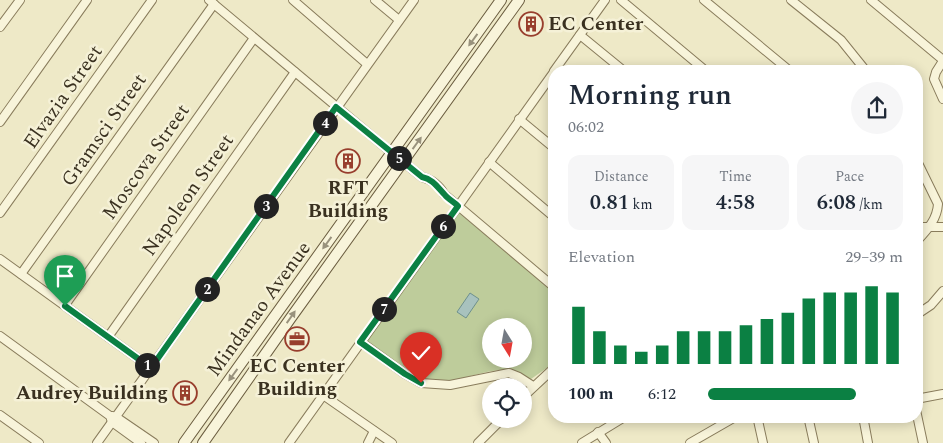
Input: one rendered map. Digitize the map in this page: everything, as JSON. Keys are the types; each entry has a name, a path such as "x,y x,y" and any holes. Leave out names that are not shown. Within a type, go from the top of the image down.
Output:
{"main road":[{"name":"Mindanao Avenue","path":"184,443 501,0"},
{"name":"Mindanao Avenue","path":"203,443 519,0"}],"street":[{"path":"0,27 20,0"},
{"path":"0,122 88,0"},
{"name":"Elvazia Street","path":"0,213 152,0"},
{"path":"293,0 367,64"},
{"path":"375,0 399,20"},
{"path":"97,443 112,418 151,368 414,0"},
{"path":"560,65 605,0"},
{"path":"622,0 699,65"},
{"path":"704,0 783,65"},
{"path":"791,0 841,40 861,65"},
{"path":"871,0 943,60 934,79 943,99"},
{"path":"211,2 392,153 422,177 428,178 444,194 548,282"},
{"name":"Gramsci Street","path":"21,274 211,2"},
{"path":"580,34 617,65"},
{"name":"Moscova Street","path":"65,306 254,38"},
{"name":"Napoleon Street","path":"108,336 295,72"},
{"path":"289,443 519,119 548,82"},
{"path":"519,119 548,143"},
{"path":"490,162 548,212"},
{"path":"923,173 938,204 938,211 930,227 923,234"},
{"path":"923,227 943,227"},
{"path":"0,259 151,368"},
{"path":"923,310 931,305 943,291"},
{"path":"0,336 112,418 141,443"},
{"path":"360,342 421,383 450,385 482,378"},
{"path":"484,378 509,373 520,378"},
{"path":"532,386 548,373"},
{"path":"923,397 943,394"},
{"path":"323,395 392,443"},
{"path":"0,415 39,443"},
{"path":"112,418 154,443"},
{"path":"582,443 613,423"},
{"path":"690,443 725,423"},
{"path":"759,423 763,443"},
{"path":"810,423 814,443"},
{"path":"864,423 868,443"},
{"path":"919,423 923,443"},
{"path":"478,443 493,428"},
{"path":"368,443 374,431"},
{"path":"598,432 606,443"}],"green space":[{"path":"458,212 548,287 548,367 532,378 511,370 499,370 441,381 428,381 415,377 368,344 367,338"}],"water":[{"path":"470,293 479,299 466,318 457,312"}],"place":[{"name":"EC Center","path":"531,24"},
{"name":"RFT Building","path":"348,161"},
{"name":"EC Center Building","path":"297,339"},
{"name":"Audrey Building","path":"185,393"}],"route":[{"path":"65,306 151,368 336,107 422,177 428,178 458,206 360,342 421,383"}]}
